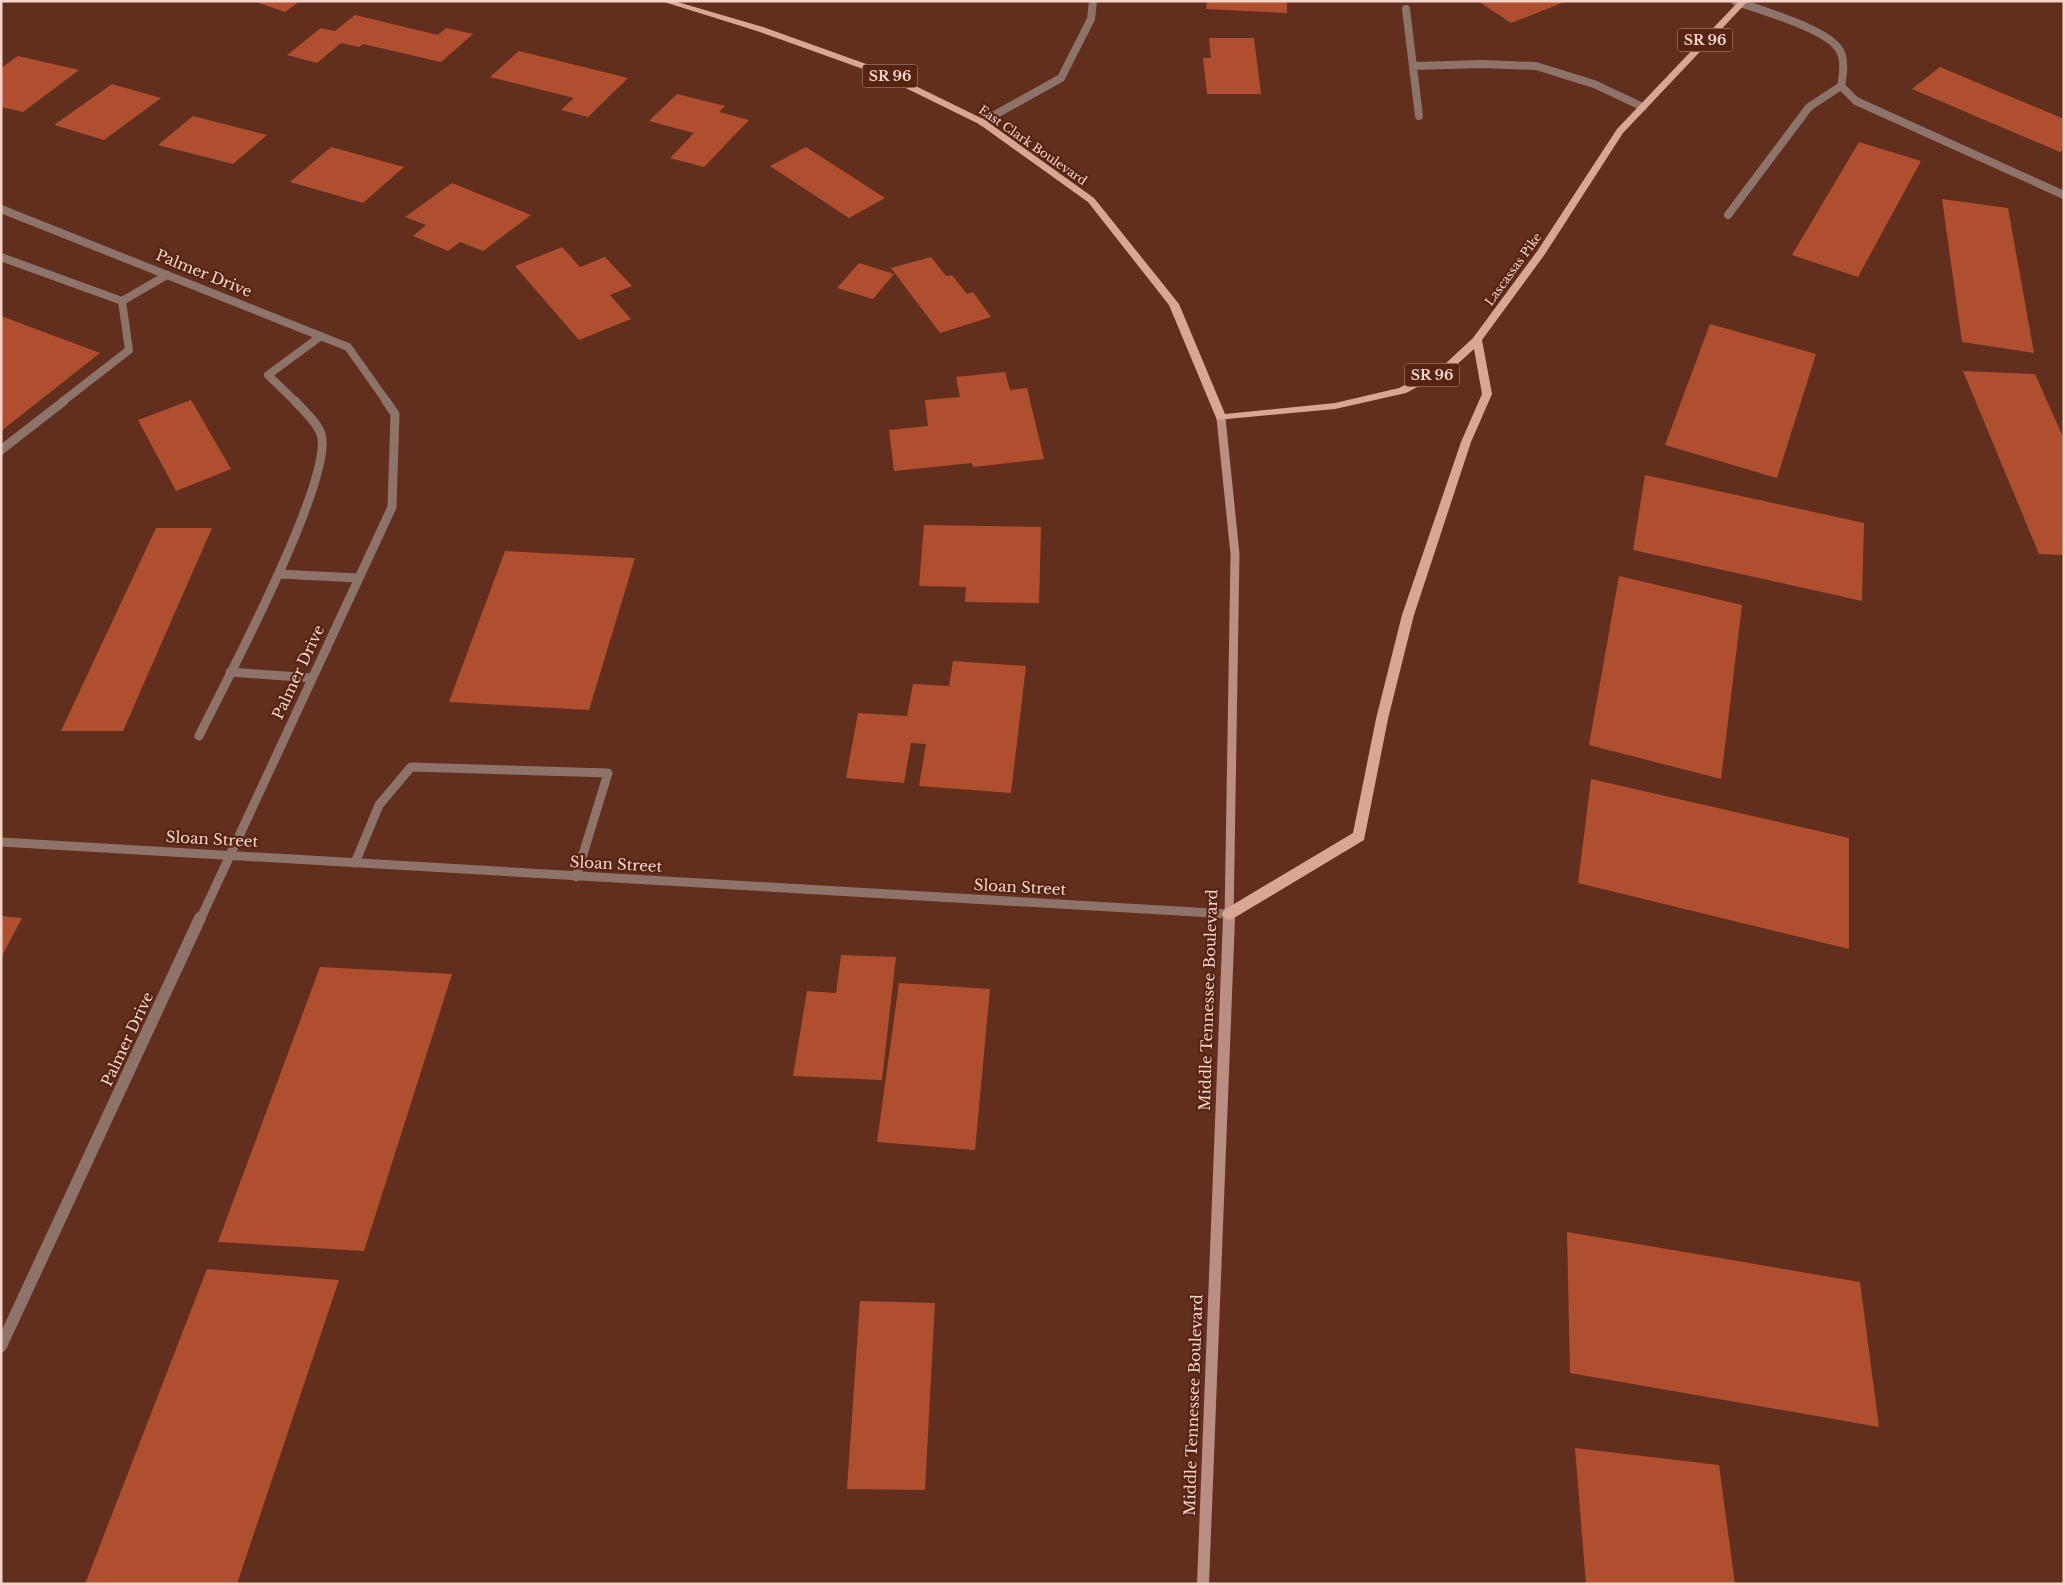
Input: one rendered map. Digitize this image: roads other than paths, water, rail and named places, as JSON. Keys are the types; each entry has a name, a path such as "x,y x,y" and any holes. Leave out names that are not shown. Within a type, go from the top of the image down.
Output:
{"main road":[{"name":"East Clark Boulevard","path":"665,1 760,29 880,72 982,122 1091,200 1174,304 1221,418"},
{"name":"Lascassas Pike","path":"1221,418 1335,406 1402,391 1449,366 1477,340 1542,252 1620,131 1740,2"},
{"path":"1229,914 1359,836 1382,719 1408,615 1466,442 1487,394 1477,340"},
{"name":"Middle Tennessee Boulevard","path":"1203,1584 1229,914 1236,554 1221,418"}],"street":[{"path":"982,122 1061,78 1091,19 1093,1"},
{"path":"1728,215 1809,107 1841,86 1843,72 1840,51 1821,33 1740,2"},
{"path":"1406,9 1419,116"},
{"path":"1413,66 1482,64 1536,66 1594,84 1643,107"},
{"path":"1841,86 1856,101 2064,195"},
{"name":"Palmer Drive","path":"1,209 348,347 395,414 392,507 1,1346"},
{"path":"1,257 122,301"},
{"path":"122,301 167,275"},
{"path":"1,450 129,350 122,301"},
{"path":"199,736 279,574 313,489 322,456 322,435 300,406 268,375 321,336"},
{"path":"279,574 358,578"},
{"path":"230,672 312,678"},
{"path":"356,863 379,805 411,767 608,773 576,876"},
{"name":"Sloan Street","path":"1,842 1229,914"}]}
